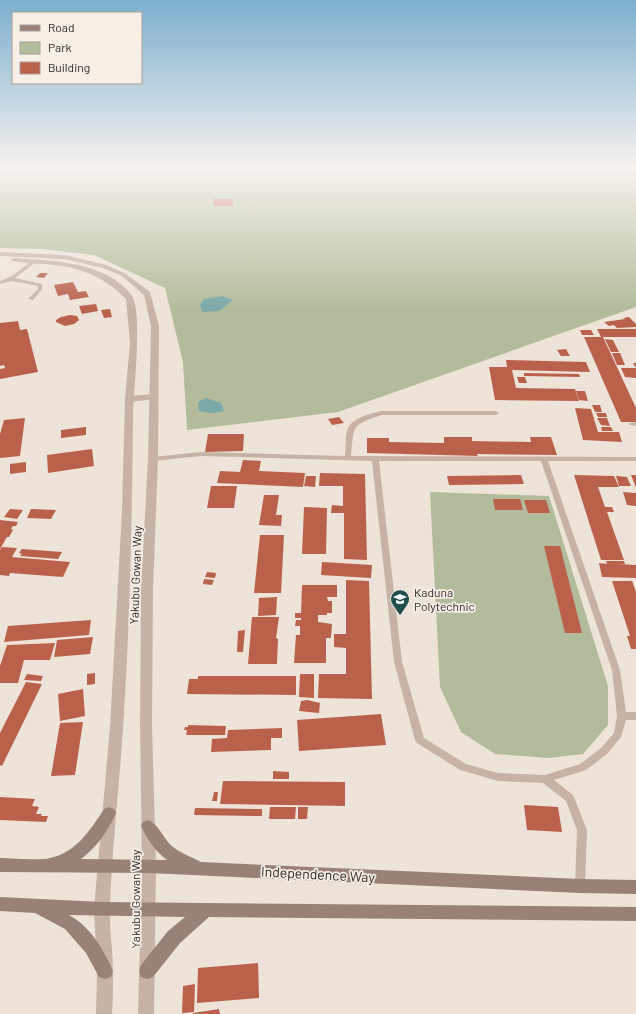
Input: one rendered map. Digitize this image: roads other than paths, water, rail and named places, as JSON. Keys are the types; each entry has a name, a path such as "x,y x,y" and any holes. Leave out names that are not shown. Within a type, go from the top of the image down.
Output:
{"main road":[{"path":"48,866 72,857 92,842 109,812"},
{"path":"148,826 155,839 170,855 205,870"},
{"name":"Independence Way","path":"0,865 104,867 149,866 205,870 580,886 636,887"},
{"path":"0,904 102,909 148,908 636,914"},
{"path":"38,906 71,924 92,947 105,971"},
{"path":"147,971 174,937 207,909"}],"street":[{"name":"Yakubu Gowan Way","path":"0,254 51,256 84,260 124,275 147,294 155,326 156,344 153,397 153,459 147,590 146,724 149,866 146,1014"},
{"name":"Yakubu Gowan Way","path":"0,260 57,263 95,272 111,281 130,298 134,344 130,400 127,518 117,727 104,867 102,909 105,971 104,1014"},
{"path":"130,400 153,397"}],"lane":[{"path":"0,284 11,279 34,262"},
{"path":"11,279 40,285 40,289 31,299"},
{"path":"348,458 351,429 363,418 381,413 496,413"},
{"path":"153,459 201,454 376,459 636,459"},
{"path":"376,459 398,662 420,740 463,767 498,778 545,779 583,768 604,751 618,734 622,716 616,670 544,460"},
{"path":"622,716 636,716"},
{"path":"545,779 570,798 582,830 580,886"}],"water":[{"path":"223,296 233,300 219,311 202,312 200,305 204,299"},
{"path":"206,398 221,403 224,411 212,413 199,411 198,402"}],"place":[{"name":"Kaduna Polytechnic","path":"400,616"}]}
